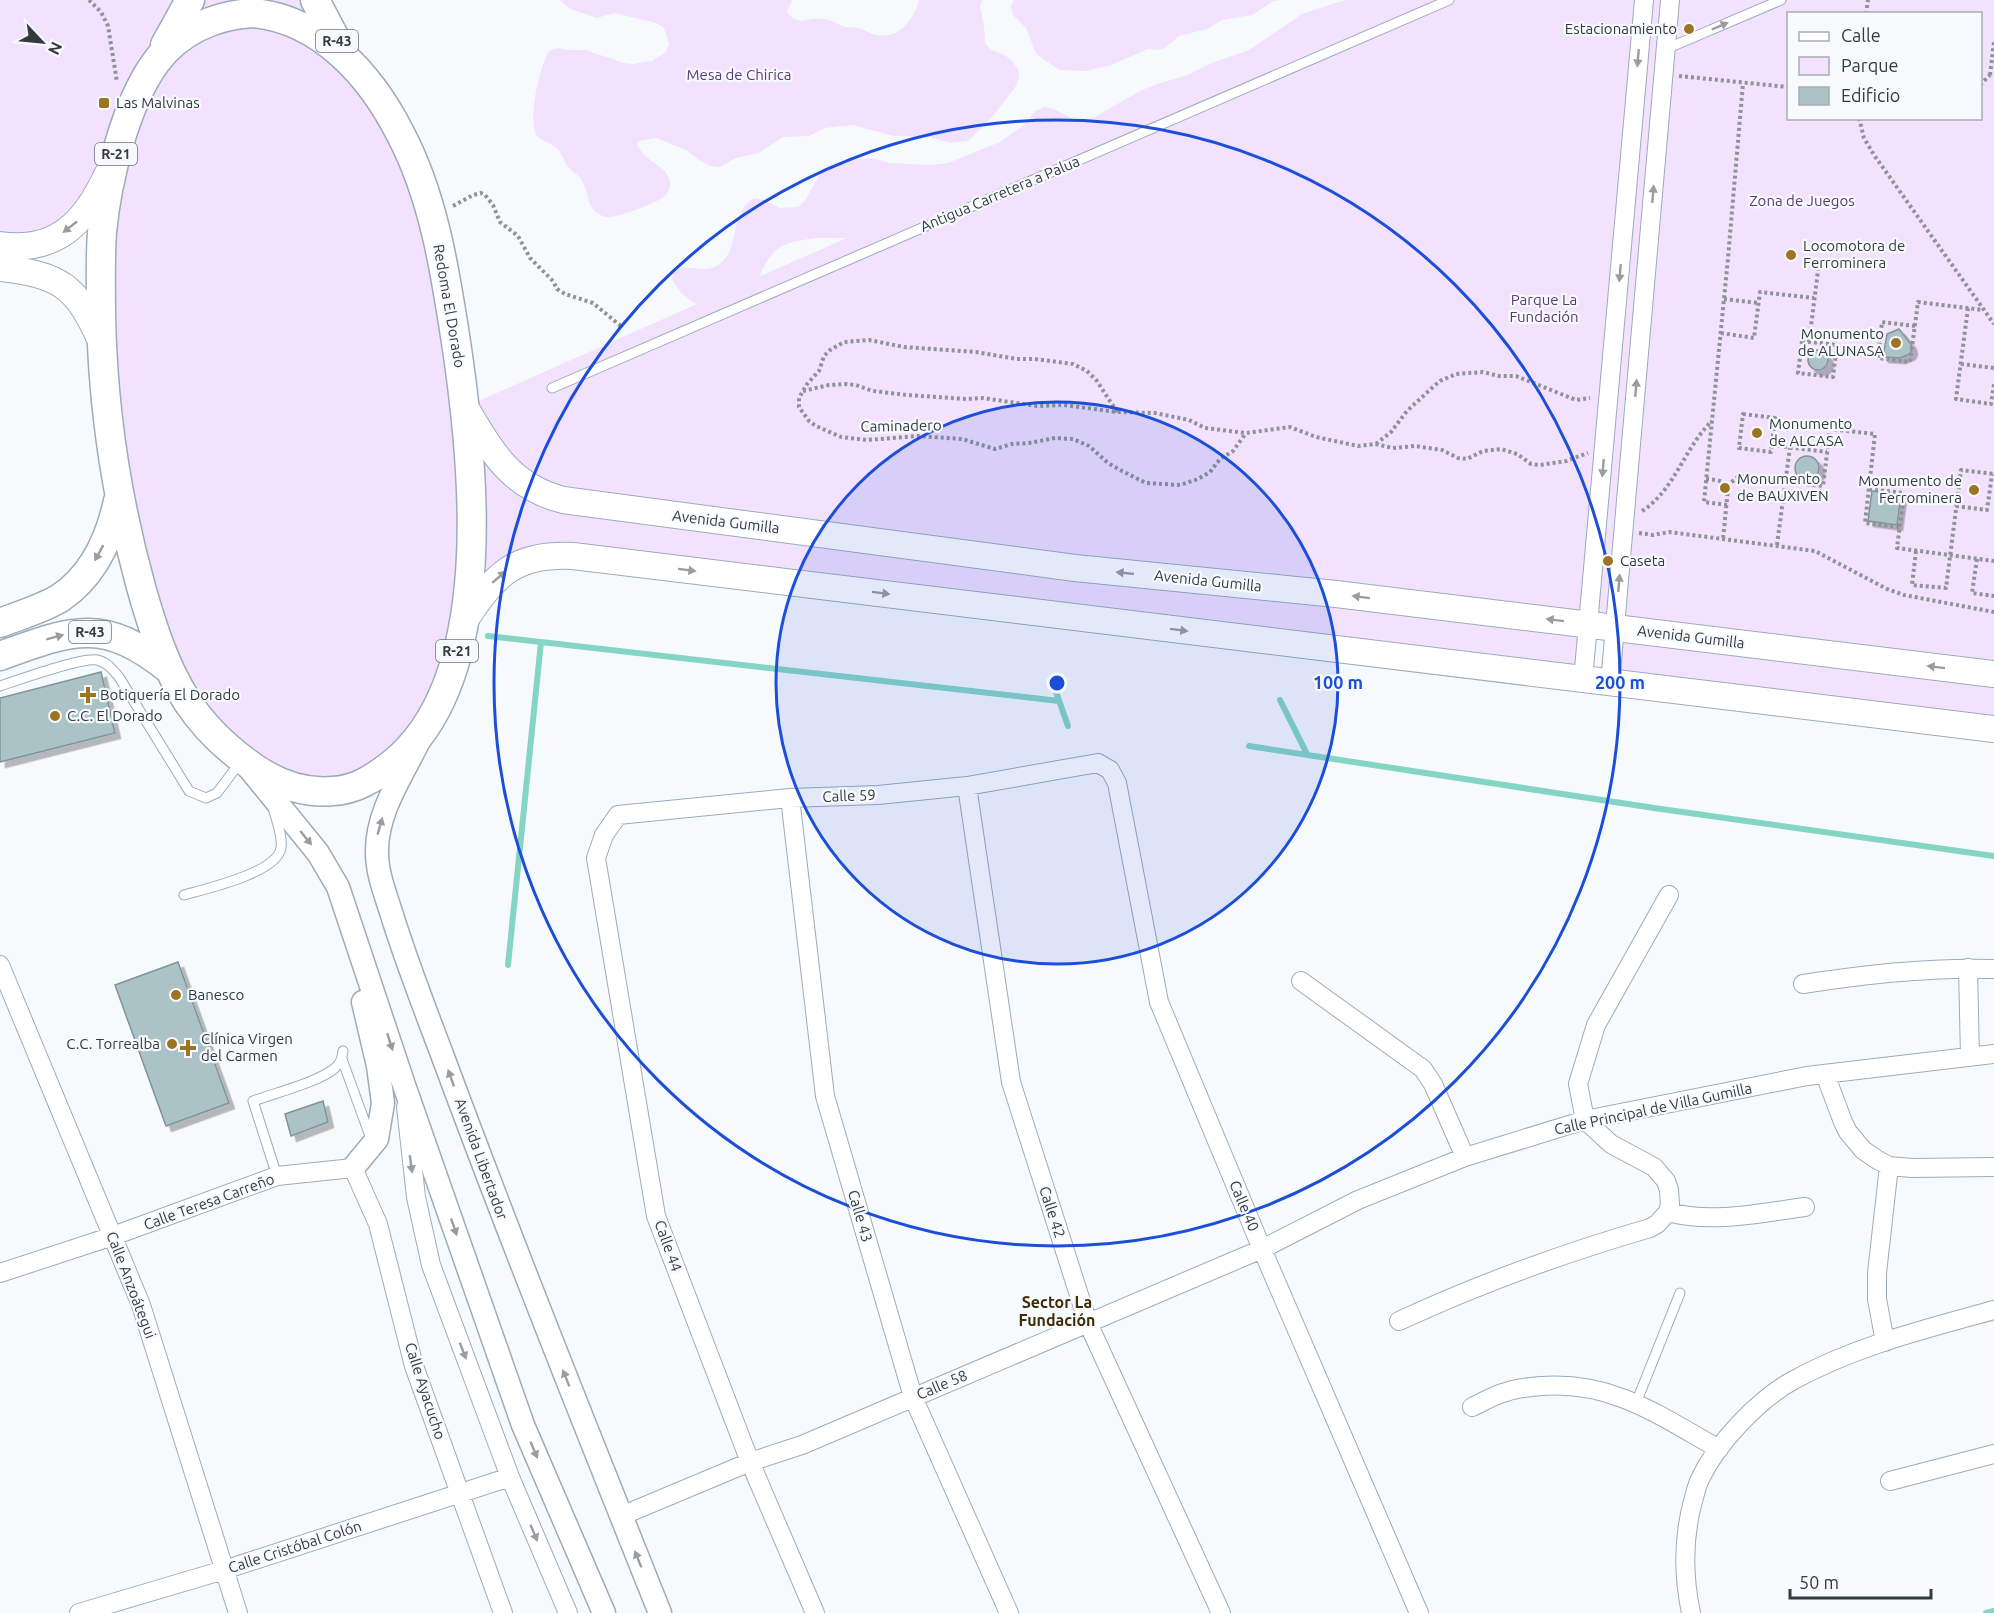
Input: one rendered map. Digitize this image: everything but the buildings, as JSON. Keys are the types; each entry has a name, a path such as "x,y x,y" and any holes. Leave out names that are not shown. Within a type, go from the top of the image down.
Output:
{"main road":[{"path":"155,63 190,0"},
{"name":"R-43","path":"315,0 334,36 365,79"},
{"name":"Redoma El Dorado","path":"253,13 283,17 302,26 322,38 365,79 384,104 414,161 431,212 451,307 465,406 471,477 470,574 463,623 453,666 440,703 422,733 410,748 375,777 344,790 311,791 295,788 261,773 221,742 202,721 188,702 172,672 151,621 119,498 108,420 102,344 102,232 114,162 129,117 155,63 184,35 220,17 253,13"},
{"name":"R-21","path":"0,245 28,246 57,237 87,213 114,162"},
{"name":"R-21","path":"0,268 41,274 64,285 89,315 102,344"},
{"name":"Avenida Gumilla","path":"465,406 497,459 512,474 537,491 563,500 1075,568 1336,594 1994,674"},
{"path":"0,623 46,606 74,587 86,574 105,543 113,524 119,498"},
{"path":"463,623 492,583 508,569 523,561 538,557 573,556 1994,729"},
{"name":"R-43","path":"0,656 60,635 95,632 117,637 138,646 172,672"}],"street":[{"path":"1583,680 1644,0"},
{"path":"1610,683 1670,0"},
{"name":"Avenida Libertador","path":"440,703 381,819 377,836 378,867 399,938 500,1211 660,1613"},
{"path":"242,760 307,838 338,887 404,1085 523,1425 604,1613"},
{"name":"Calle 59","path":"596,858 604,835 618,815 790,798 878,795 967,786 1098,763 1110,770 1117,783"},
{"name":"Calle 40","path":"1117,783 1159,1002 1262,1249 1419,1613"},
{"name":"Calle 42","path":"967,786 1011,1082 1088,1323 1221,1613"},
{"name":"Calle 43","path":"790,798 825,1096 913,1397 1008,1613"},
{"name":"Calle 44","path":"596,858 656,1216 750,1462 815,1613"},
{"path":"1399,1321 1457,1294 1519,1270 1650,1228 1668,1212 1669,1190 1661,1173 1646,1161 1611,1144 1585,1120 1578,1084 1593,1034 1669,896"},
{"path":"353,1168 377,1139 383,1103 378,1066 361,993 354,938"},
{"name":"Calle Anzoátegui","path":"0,965 141,1305 238,1613"},
{"path":"1803,984 1868,974 1968,968 1994,969"},
{"path":"1968,968 1970,1057"},
{"path":"1301,981 1423,1069 1433,1084 1466,1157"},
{"name":"Calle Principal de Villa Gumilla","path":"1262,1249 1358,1200 1466,1157 1585,1120 1825,1074 1994,1054"},
{"path":"1825,1074 1848,1132 1863,1150 1889,1166 1994,1167"},
{"path":"404,1085 409,1149 416,1197 431,1265 510,1477 568,1613"},
{"path":"1885,1342 1877,1299 1877,1274 1889,1166"},
{"name":"Calle Teresa Carreño","path":"0,1273 113,1236 277,1176 353,1168"},
{"name":"Calle Ayacucho","path":"353,1168 378,1224 414,1366 503,1613"},
{"path":"1668,1212 1688,1217 1710,1218 1805,1207"},
{"name":"Calle 58","path":"621,1516 750,1462 802,1444 1262,1249"},
{"path":"1691,1613 1684,1550 1689,1516 1699,1479 1719,1449 1751,1410 1792,1381 1843,1358 1885,1342 1994,1310"},
{"path":"1472,1407 1505,1392 1526,1387 1570,1384 1609,1392 1636,1403 1719,1449"},
{"path":"1890,1481 1994,1454"},
{"name":"Calle Cristóbal Colón","path":"79,1613 224,1570 510,1477"}],"lane":[{"name":"Antigua Carretera a Palua","path":"552,388 1449,0"},
{"path":"1666,49 1781,0"},
{"path":"0,686 80,662 96,660 109,665 119,677 189,791 206,798 217,793 242,760"},
{"path":"184,896 234,880 276,859 281,850 281,840 270,795"},
{"path":"277,1176 253,1101 326,1075 337,1066 343,1055 373,1144"},
{"path":"1636,1403 1680,1293"}],"path":[{"path":"89,0 100,12 108,26 118,90 129,117"},
{"path":"1982,83 1990,75 1994,42"},
{"path":"1663,74 1787,87"},
{"path":"1990,75 1994,79"},
{"path":"1727,505 1704,502 1743,83"},
{"path":"1860,120 1864,138 1874,155 1994,324"},
{"path":"431,212 454,206 477,194 485,195 493,205 500,222 518,236 531,258 553,280 557,289 593,303 622,327"},
{"path":"1809,342 1819,263"},
{"path":"1721,333 1754,338 1760,292 1814,298"},
{"path":"1724,299 1758,303"},
{"path":"1915,326 1882,322 1878,358 1910,362 1915,326 1918,302 1983,310"},
{"path":"1968,308 1956,399 1991,404 1994,384"},
{"path":"803,391 819,371 824,356 830,350 844,342 869,340 904,347 976,352 1017,359 1035,358 1073,364 1087,371 1097,381 1117,412"},
{"path":"1802,341 1809,342 1837,345 1833,377 1798,373 1802,341"},
{"path":"1836,348 1878,354"},
{"path":"1961,364 1994,368"},
{"path":"1375,444 1391,432 1407,411 1433,387 1456,374 1483,372 1499,376 1516,376 1576,400 1593,398 1609,391"},
{"name":"Caminadero","path":"1246,433 1233,451 1220,459 1210,472 1198,479 1180,485 1146,483 1108,463 1081,441 1064,438 1012,444 995,449 952,438 918,436 867,440 841,437 809,421 799,407 799,398 803,391 829,385 847,384 873,391 907,395 983,398 1010,403 1064,405 1117,412 1163,414 1189,420 1205,428 1246,433 1290,427 1316,437 1358,446 1375,444 1393,448 1424,447 1442,450 1458,458 1467,459 1483,451 1501,449 1517,454 1531,464 1540,465 1566,461 1604,450"},
{"path":"1743,414 1775,418 1772,445 1771,452 1739,448 1743,414"},
{"path":"1640,512 1660,496 1695,441 1712,420"},
{"path":"1727,486 1739,476 1823,486 1830,429 1875,434 1865,523 1900,527"},
{"path":"1772,445 1827,452"},
{"path":"1777,545 1790,447"},
{"path":"1916,551 1912,585 1946,588 1956,506 1961,470 1993,474 1987,510 1956,506"},
{"path":"1706,479 1720,481 1727,486"},
{"path":"1723,538 1727,486"},
{"path":"1869,489 1904,493 1897,549 1994,561"},
{"path":"1638,533 1653,535 1669,532 1815,551 1873,583 1904,595 1994,612"},
{"path":"1977,558 1972,593 1994,596"}],"green space":[{"path":"0,0 313,0 333,36 283,16 184,33 72,227 0,245"},
{"name":"Mesa de Chirica","path":"560,0 792,0 787,12 796,20 825,19 844,27 860,28 873,34 885,35 893,34 905,26 914,14 919,0 982,0 980,7 985,43 990,49 1013,62 1018,69 1019,77 1016,86 993,116 968,141 950,143 929,137 894,136 852,125 825,128 809,136 783,137 759,153 736,158 720,167 711,166 686,150 656,138 639,141 637,145 642,152 667,174 670,183 668,192 647,206 606,217 600,215 592,207 581,179 569,168 559,151 541,140 535,130 534,107 542,67 550,50 559,48 585,50 633,64 652,61 666,52 669,44 664,28 656,23 614,13 597,18 570,9"},
{"path":"1014,0 1279,0 1252,15 1222,20 1207,29 1179,36 1165,48 1148,49 1111,65 1086,71 1059,70 1036,54 1026,28 1013,15 1011,6"},
{"name":"Parque La Fundación","path":"1345,0 1994,0 1994,674 550,496 465,407 697,304 686,297 676,286 672,278 675,270 711,268 724,260 729,252 740,214 754,198 780,208 798,207 805,201 822,170 847,160 873,158 889,163 930,165 948,163 1000,142 1024,125 1035,111 1044,107 1052,108 1075,120 1093,118 1142,90 1185,76 1212,63 1249,50 1302,14","holes":["817,238 847,238 760,276 769,258 781,247 796,241"]},
{"path":"281,22 361,82 430,228 465,531 466,544 435,700 357,780 282,777 192,699 124,498 108,232 149,83 207,28"},
{"path":"485,449 523,487 1587,627 1582,678 573,553 479,593 476,510"},
{"path":"1616,630 1994,677 1994,726 1612,681"}],"waterway":[{"path":"488,636 1059,701"},
{"path":"508,965 541,642"},
{"path":"1055,689 1068,726"},
{"path":"1280,700 1307,754"},
{"path":"1249,746 1654,808 1994,856"},
{"path":"1986,1613 1994,1611"}],"place":[{"name":"Estacionamiento","path":"1689,29"},
{"name":"Las Malvinas","path":"104,103"},
{"name":"Locomotora de Ferrominera","path":"1791,255"},
{"name":"Monumento de ALUNASA","path":"1896,343"},
{"name":"Monumento de ALCASA","path":"1757,433"},
{"name":"Monumento de BAUXIVEN","path":"1725,488"},
{"name":"Monumento de Ferrominera","path":"1974,490"},
{"name":"Caseta","path":"1608,561"},
{"name":"Botiquería El Dorado","path":"88,695"},
{"name":"C.C. El Dorado","path":"55,716"},
{"name":"Banesco","path":"176,995"},
{"name":"C.C. Torrealba","path":"172,1044"},
{"name":"Clínica Virgen del Carmen","path":"188,1048"}],"district":[{"name":"Sector La Fundación","path":"1057,1311"}],"park label":[{"name":"Zona de Juegos","path":"1802,201"}]}
